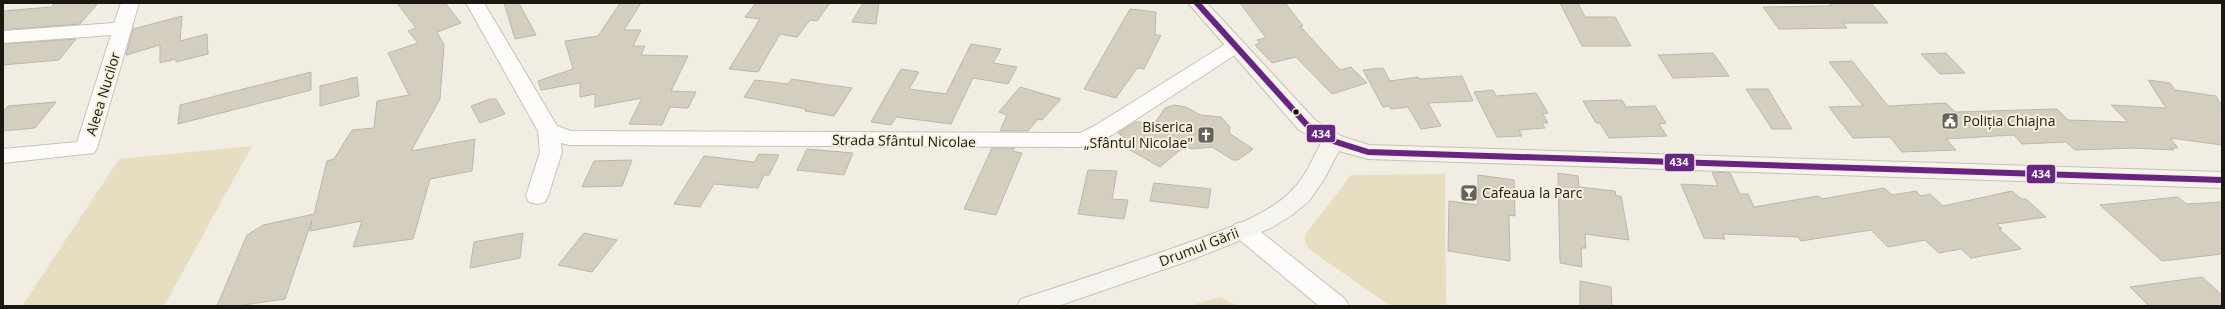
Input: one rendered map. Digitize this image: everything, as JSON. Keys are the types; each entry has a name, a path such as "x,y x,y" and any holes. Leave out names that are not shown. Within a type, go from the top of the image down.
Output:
{"main road":[{"path":"1197,3 1302,121 1333,141 1354,149 1386,154 2222,180"},
{"name":"Drumul Gării","path":"1030,306 1176,256 1243,230 1280,212 1303,193 1317,174 1333,141"}],"street":[{"name":"Aleea Nucilor","path":"3,156 86,148 130,3"},
{"path":"475,3 549,131 551,152 537,196"},
{"name":"Aleea Nucilor","path":"3,37 122,28"},
{"name":"Strada Sfântul Nicolae","path":"549,131 570,138 1084,140 1104,130 1234,46"},
{"path":"1243,230 1336,306"}],"shaded area":[{"path":"252,146 164,306 22,306 119,159"},
{"path":"1445,174 1446,306 1390,306 1309,249 1305,242 1305,235 1351,175"},
{"path":"1220,297 1238,306 1189,306"}],"building":[{"path":"98,3 80,24 3,30 3,11 51,7 54,4"},
{"path":"397,3 445,3 461,23 437,32 444,45 440,99 411,151 475,139 472,171 430,179 413,239 353,247 362,221 310,231 312,220 285,299 236,306 217,306 247,235 263,225 314,214 327,161 334,159 352,130 374,128 377,101 409,95 388,53 418,43 408,31 416,28"},
{"path":"504,3 519,3 536,35 515,39"},
{"path":"620,3 641,3 624,30 641,30 633,46 645,46 641,55 688,56 671,91 696,92 688,108 670,107 662,125 629,124 642,98 595,107 595,94 580,97 580,83 541,90 538,81 573,69 565,41 598,36"},
{"path":"756,3 830,3 817,21 810,20 797,37 780,34 758,72 729,69 760,19 745,17"},
{"path":"863,3 879,3 876,24 852,22"},
{"path":"1240,3 1285,3 1303,26 1300,26 1340,70 1351,67 1367,83 1332,94 1296,57 1272,63 1255,45 1260,43 1257,40 1266,38"},
{"path":"1560,3 1578,3 1585,17 1615,17 1631,46 1582,46"},
{"path":"1829,3 1871,3 1888,23 1843,23 1847,28 1779,29 1763,7 1831,6"},
{"path":"1130,9 1156,12 1155,35 1161,35 1144,69 1137,68 1116,98 1084,89"},
{"path":"182,16 180,41 207,34 208,54 176,62 176,59 160,63 160,45 126,55 133,29"},
{"path":"76,39 59,60 3,65 3,44"},
{"path":"971,44 1001,49 993,63 1017,67 1008,84 973,78 951,124 896,117 891,125 871,122 901,69 919,72 909,89 946,94"},
{"path":"1713,53 1729,76 1673,78 1658,55"},
{"path":"1946,53 1965,73 1940,74 1921,54"},
{"path":"1852,61 1888,106 1946,103 1955,112 2057,109 2068,120 2128,122 2111,105 2166,108 2148,80 2170,83 2175,90 2216,96 2222,106 2222,145 2170,138 2178,148 2171,148 2174,150 2133,148 2075,150 2066,142 2022,144 2014,135 1946,139 1956,150 1902,152 1890,137 1853,138 1829,107 1863,106 1829,62"},
{"path":"1383,68 1390,81 1418,77 1419,79 1462,76 1473,101 1428,103 1441,126 1421,129 1408,107 1391,109 1389,106 1383,107 1363,70"},
{"path":"311,72 311,90 178,124 180,105"},
{"path":"357,77 359,96 320,106 320,86"},
{"path":"792,79 852,88 834,116 744,97 755,80 788,84"},
{"path":"1020,87 1061,99 1042,120 1038,119 1028,131 1000,131 1007,115 999,112"},
{"path":"1746,89 1768,89 1792,129 1772,129"},
{"path":"1493,90 1496,96 1536,93 1548,113 1543,114 1548,123 1542,123 1545,128 1519,130 1522,136 1497,137 1474,92"},
{"path":"490,99 496,99 505,114 480,123 471,106"},
{"path":"1622,100 1626,107 1655,106 1666,123 1659,124 1667,136 1609,138 1600,123 1596,123 1583,101"},
{"path":"56,102 35,128 3,131 3,112 8,106"},
{"path":"1174,105 1186,107 1200,115 1221,117 1230,127 1229,133 1253,149 1238,160 1233,160 1212,147 1191,149 1185,146 1160,167 1130,150 1132,144 1118,133 1135,122 1143,122 1152,127 1165,108"},
{"path":"992,148 1015,148 1012,151 1022,153 996,215 964,209"},
{"path":"807,149 853,153 844,175 797,170"},
{"path":"759,154 779,155 769,175 764,175 758,188 714,184 700,207 674,204 704,156 754,162"},
{"path":"632,160 622,186 582,187 594,161"},
{"path":"1088,170 1117,171 1112,199 1128,200 1124,219 1078,214"},
{"path":"1712,172 1730,173 1740,194 1748,194 1754,207 1818,196 1822,199 1884,188 1892,195 1916,191 1921,196 1930,194 1943,206 2012,191 2021,199 2026,199 2046,217 1997,224 2002,229 1999,229 2021,249 1971,258 1961,249 1939,253 1925,240 1888,247 1871,230 1801,241 1798,237 1723,234 1725,239 1704,238 1681,184 1718,186"},
{"path":"1558,173 1578,176 1579,187 1615,191 1616,196 1621,196 1629,240 1585,234 1586,248 1581,248 1582,267 1560,263"},
{"path":"1478,175 1514,180 1515,216 1509,215 1510,261 1448,251 1449,201 1478,205"},
{"path":"1154,183 1211,189 1208,208 1150,201"},
{"path":"2178,197 2186,204 2222,202 2222,254 2162,261 2100,205"},
{"path":"523,233 520,258 470,268 474,242"},
{"path":"584,233 617,240 592,272 558,265"},
{"path":"2202,277 2222,295 2222,306 2149,306 2130,287"},
{"path":"1580,281 1611,287 1612,306 1580,306"}],"transit line":[{"name":"434","path":"1197,3 1307,125 1333,141 1368,152 2222,180"}],"place":[{"name":"Poliția Chiajna","path":"1950,121"},
{"name":"Biserica „Sfântul Nicolae\"","path":"1206,135"},
{"name":"Cafeaua la Parc","path":"1469,193"}]}
